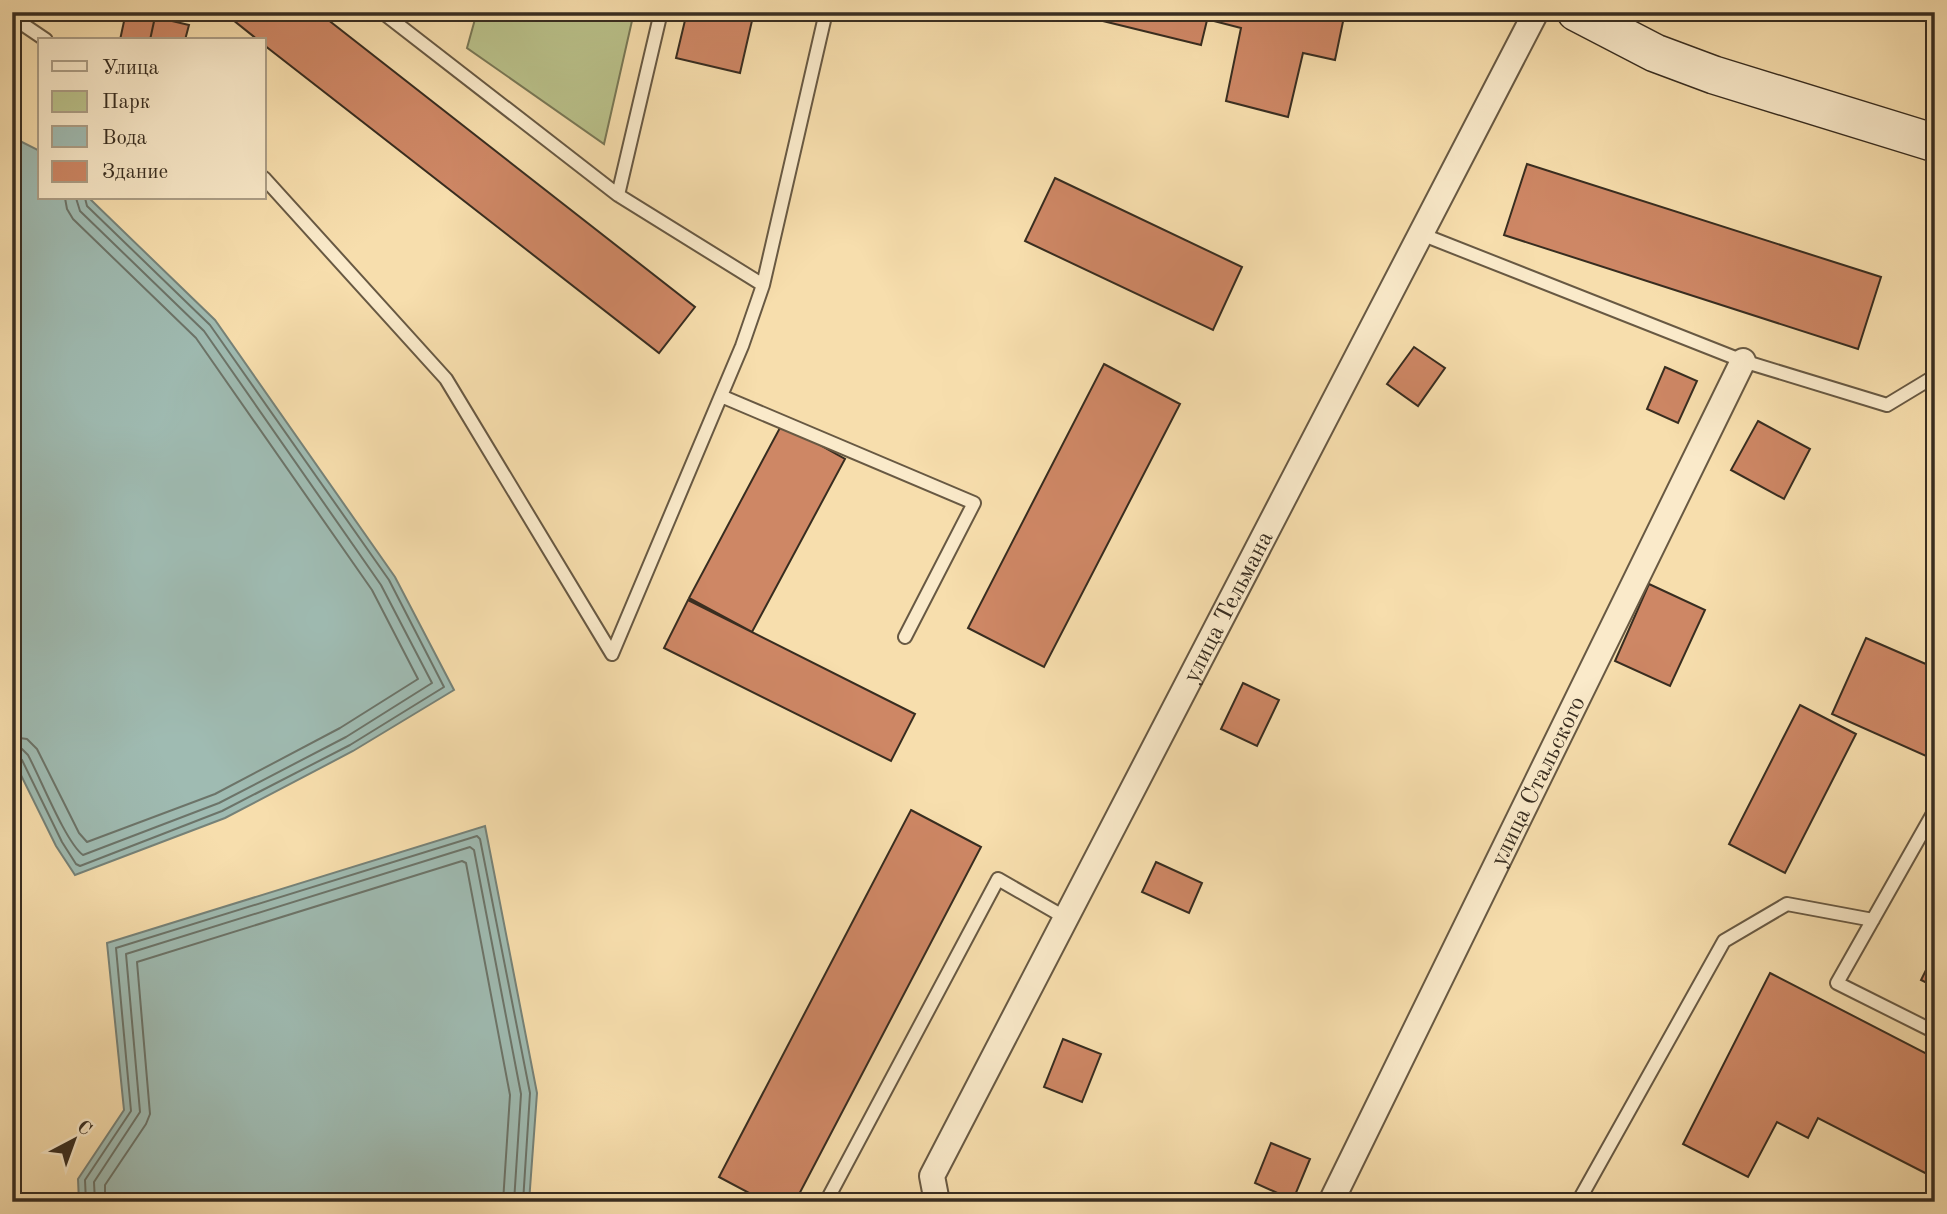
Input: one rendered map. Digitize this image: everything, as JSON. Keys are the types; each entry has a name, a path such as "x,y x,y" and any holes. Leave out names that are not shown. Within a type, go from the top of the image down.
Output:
{"main road":[{"path":"1576,12 1655,53 1935,143"}],"street":[{"name":"улица Тельмана","path":"937,1202 932,1176 1536,12"},
{"name":"улица Стальского","path":"1331,1202 1743,361"}],"lane":[{"path":"382,12 618,195 763,285"},
{"path":"618,195 661,12"},
{"path":"266,180 446,379 612,654 742,346 763,285 826,12"},
{"path":"12,17 43,38"},
{"path":"1421,234 1743,361 1887,405 1935,376"},
{"path":"721,396 974,503 905,637"},
{"path":"1935,810 1837,984 1935,1032"},
{"path":"826,1202 998,879 1066,918"},
{"path":"1578,1202 1724,941 1787,904 1873,920"}],"green space":[{"path":"477,12 634,12 604,144 467,48"}],"water":[{"path":"12,137 38,150 38,200 91,200 215,320 395,577 454,690 353,751 225,818 75,875 56,846 12,757"},
{"path":"485,826 537,1093 529,1202 79,1202 78,1179 124,1110 107,943"}],"building":[{"path":"126,12 156,12 150,38 120,38"},
{"path":"223,12 318,12 695,307 659,353 266,47 266,38 256,38"},
{"path":"687,12 754,12 740,73 676,58"},
{"path":"1066,12 1209,12 1201,45"},
{"path":"1212,12 1345,12 1335,60 1303,53 1288,117 1226,101 1241,28 1210,20"},
{"path":"155,17 189,25 186,38 150,38"},
{"path":"1527,164 1881,277 1858,349 1504,235"},
{"path":"1055,178 1242,267 1213,330 1025,241"},
{"path":"1414,347 1445,368 1418,406 1387,384"},
{"path":"1104,364 1180,404 1044,667 968,628"},
{"path":"1665,367 1697,381 1678,423 1647,409"},
{"path":"1758,421 1810,449 1784,499 1731,470"},
{"path":"782,424 845,459 752,632 689,598"},
{"path":"1649,584 1705,610 1670,686 1615,661"},
{"path":"688,600 915,714 891,761 664,648"},
{"path":"1866,638 1935,668 1935,760 1832,714"},
{"path":"1243,683 1279,700 1257,746 1221,729"},
{"path":"1800,705 1856,734 1785,873 1729,844"},
{"path":"911,810 981,847 795,1202 766,1202 719,1177"},
{"path":"1156,862 1202,883 1189,913 1142,892"},
{"path":"1935,952 1935,987 1921,980"},
{"path":"1770,973 1935,1058 1935,1178 1818,1118 1808,1138 1777,1122 1748,1177 1683,1144"},
{"path":"1063,1039 1101,1054 1082,1102 1044,1087"},
{"path":"1271,1143 1310,1159 1293,1200 1255,1183"}]}
